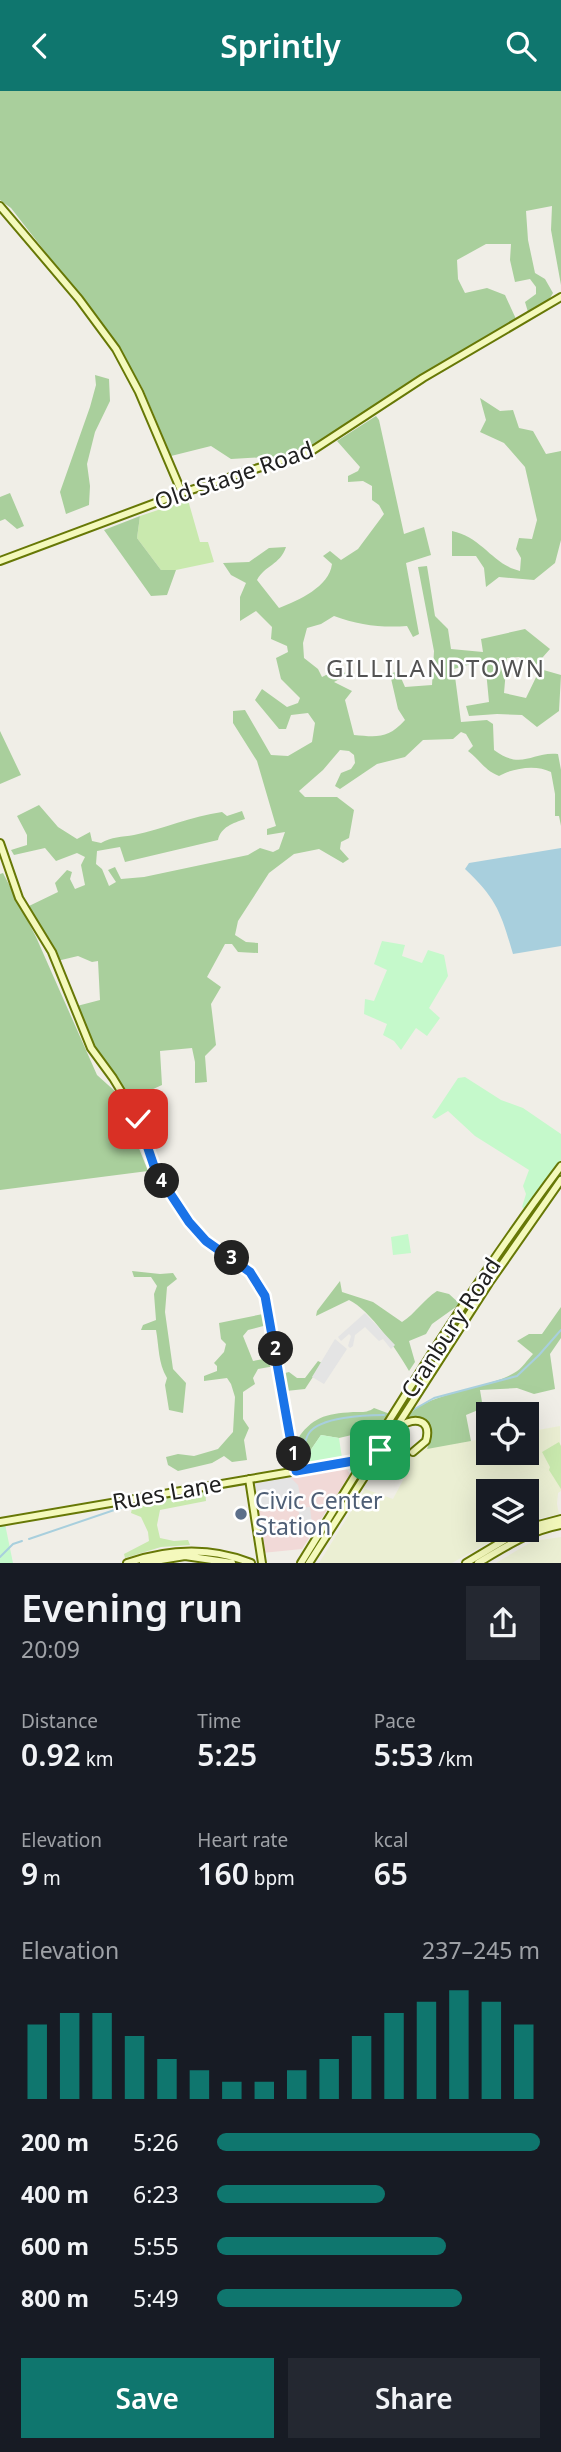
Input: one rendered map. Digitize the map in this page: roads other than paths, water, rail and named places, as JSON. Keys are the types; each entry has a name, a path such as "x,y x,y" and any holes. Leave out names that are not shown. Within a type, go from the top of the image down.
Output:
{"main road":[{"path":"0,206 71,289 116,349 139,392 182,493"},
{"name":"Old Stage Road","path":"0,561 182,493 286,460 321,445 424,378 561,297"},
{"path":"0,843 19,898 52,952 91,1048 138,1119 156,1172 194,1229 206,1241 250,1272 265,1296 296,1471"},
{"name":"Cranbury Road","path":"301,1563 478,1287 561,1166"},
{"name":"Cranbury Road","path":"309,1563 503,1263 561,1180"},
{"path":"390,1435 406,1422 421,1422 427,1429 427,1438 414,1452"},
{"name":"Rues Lane","path":"0,1522 376,1457"},
{"path":"343,1463 351,1465 353,1480"},
{"path":"249,1479 262,1563"},
{"path":"539,1525 561,1519"},
{"path":"478,1563 517,1539 561,1525"},
{"path":"466,1563 502,1542"},
{"path":"127,1563 162,1553 195,1551 251,1563"},
{"path":"143,1563 185,1556 232,1563"}],"water":[{"path":"561,848 561,946 513,954 491,898 465,869 469,863"}],"waterway":[{"path":"411,1411 434,1398 517,1376 561,1330"},
{"path":"303,1449 309,1433 323,1423 344,1418 384,1415"},
{"path":"29,1539 129,1505"},
{"path":"0,1557 13,1544 22,1541"}],"place":[{"name":"Civic Center Station","path":"241,1514"}],"district":[{"name":"GILLILANDTOWN","path":"436,669"}]}
